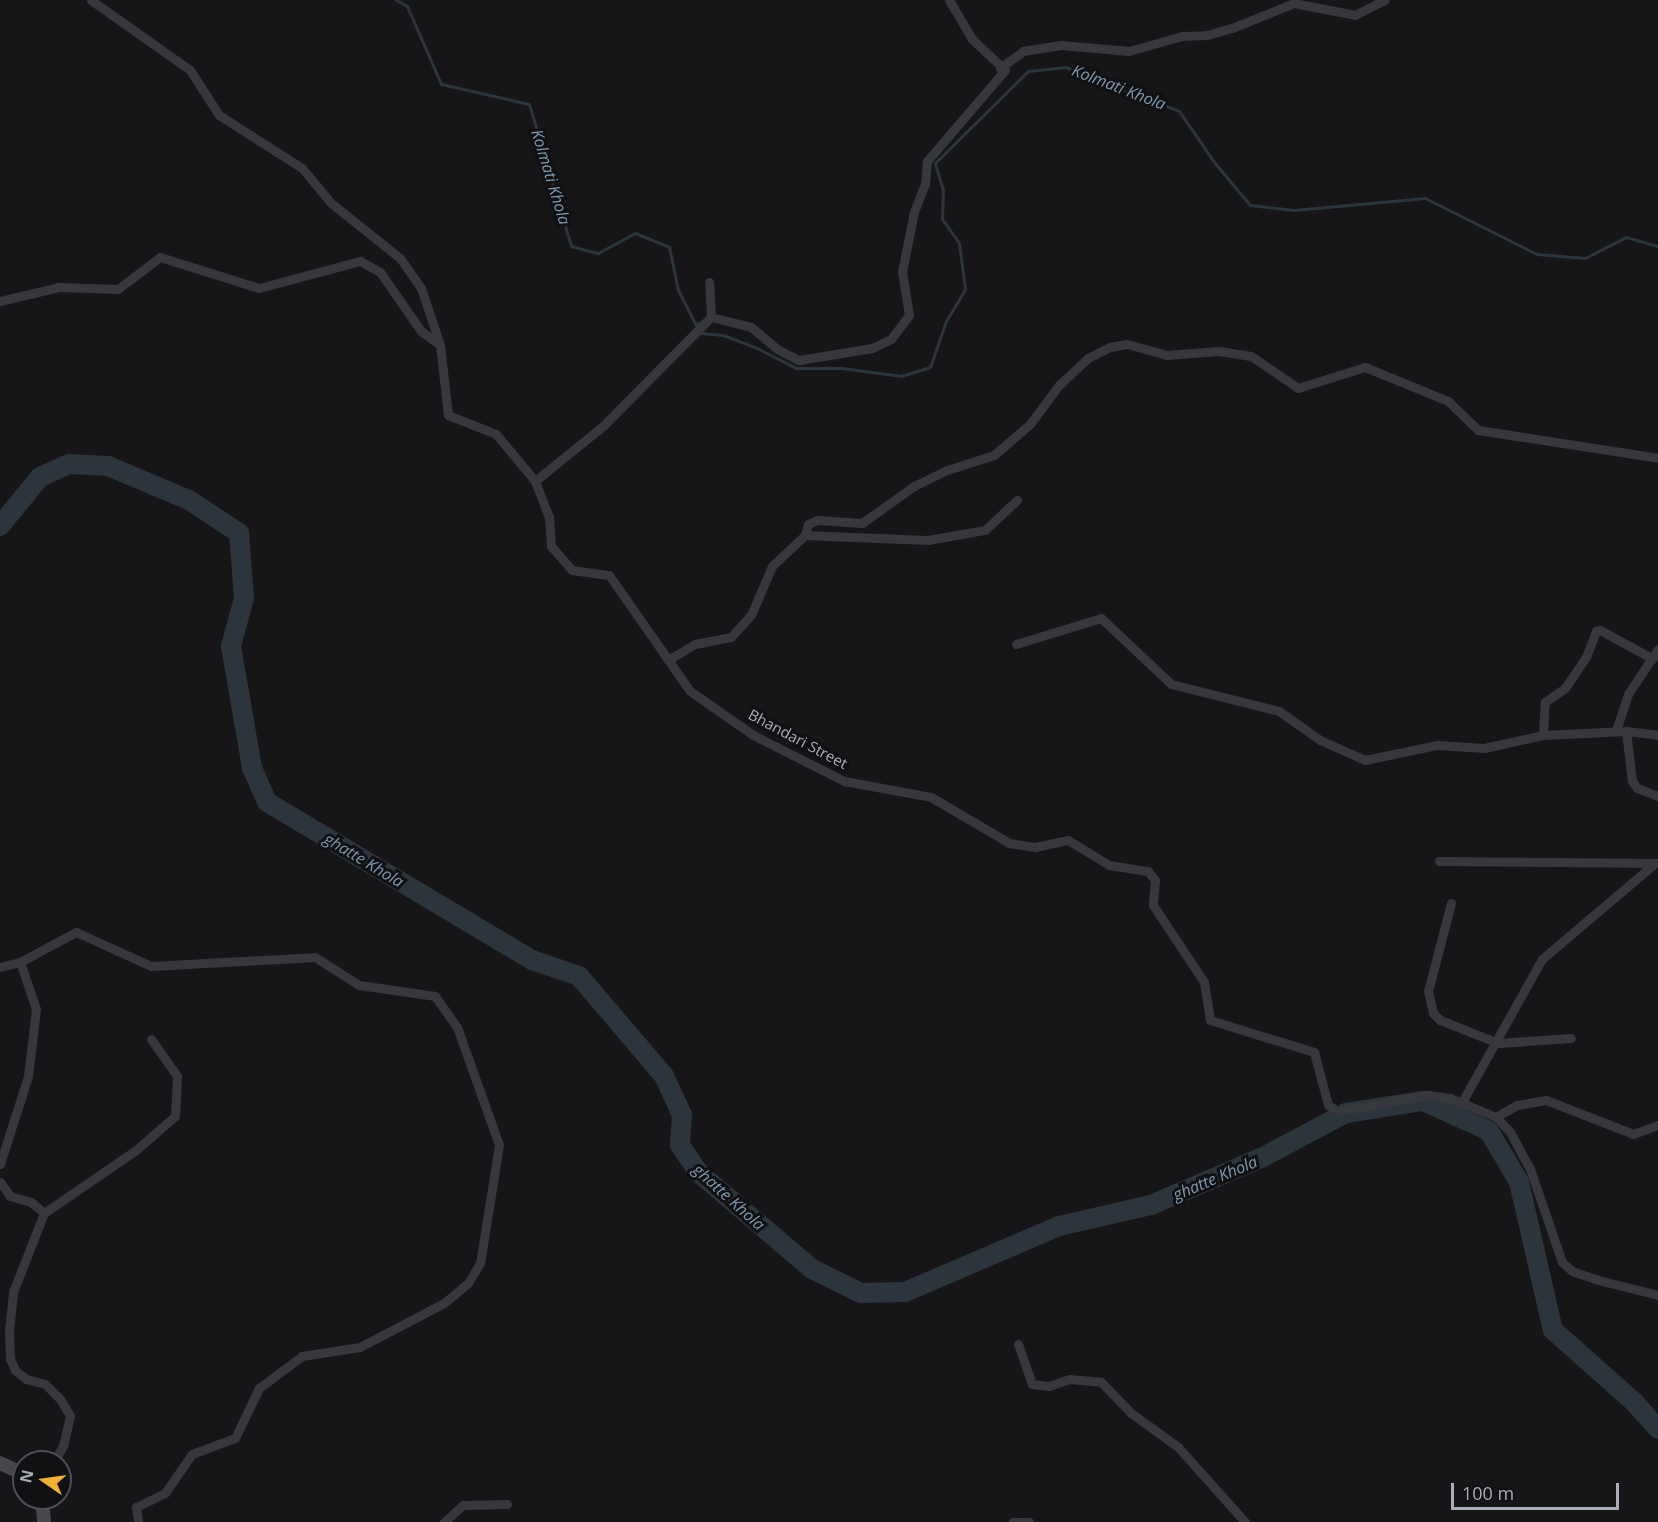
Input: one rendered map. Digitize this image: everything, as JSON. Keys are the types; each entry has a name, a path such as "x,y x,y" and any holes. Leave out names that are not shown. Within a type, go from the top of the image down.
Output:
{"street":[{"name":"Bhandari Street","path":"92,0 190,70 219,115 302,168 331,203 400,258 421,288 440,345 448,415 496,434 535,481 549,517 550,546 572,570 609,574 668,660 699,698 753,735 844,781 931,797 1009,843 1035,847 1068,840 1109,865 1148,871 1155,879 1153,905 1204,982 1210,1020 1314,1052 1328,1105 1338,1112 1428,1095 1462,1102 1496,1117 1510,1132 1530,1169 1562,1262 1572,1270 1598,1280 1658,1295"},
{"path":"711,317 751,327 777,350 799,360 872,348 891,339 909,315 902,272 914,212 925,184 927,161 1003,77 1005,70 1000,68 972,39 949,0"},
{"path":"1000,68 1023,51 1061,45 1129,51 1182,36 1207,35 1232,28 1294,3 1355,15 1384,0"},
{"path":"0,301 59,287 118,290 160,257 259,288 360,261 380,272 421,331 440,345"},
{"path":"535,481 603,426 711,317 709,282"},
{"path":"668,660 695,644 731,636 751,615 772,566 805,535 808,524 818,520 862,523 914,486 947,470 994,455 1030,424 1059,385 1088,358 1110,347 1127,344 1167,355 1219,351 1251,356 1298,388 1365,367 1448,401 1478,430 1658,458"},
{"path":"805,535 928,540 985,530 1017,500"},
{"path":"1016,644 1101,618 1171,684 1279,711 1320,740 1365,760 1437,745 1484,748 1543,735 1621,731 1658,735"},
{"path":"1543,735 1545,702 1565,688 1586,657 1596,631 1600,630 1653,659"},
{"path":"1658,649 1628,694 1621,731 1632,781 1637,788 1658,796"},
{"path":"1439,861 1656,863"},
{"path":"1462,1102 1498,1043 1542,959 1656,863"},
{"path":"1451,903 1428,991 1433,1013 1440,1020 1498,1043 1571,1038"},
{"path":"0,967 20,962 76,932 151,966 315,957 358,985 435,996 458,1027 498,1145 480,1263 468,1282 444,1304 360,1347 302,1356 259,1388 235,1438 192,1454 165,1493 136,1507 138,1522"},
{"path":"0,1164 28,1076 36,1009 20,962"},
{"path":"61,1450 70,1416 60,1399 45,1384 26,1379 15,1370 10,1359 9,1331 16,1282 45,1213 136,1150 175,1116 177,1076 151,1039"},
{"path":"1496,1117 1517,1105 1546,1100 1633,1134 1658,1125"},
{"path":"0,1182 10,1196 31,1202 45,1213"},
{"path":"1018,1344 1032,1384 1049,1386 1069,1379 1101,1382 1131,1413 1178,1447 1245,1522"},
{"path":"444,1522 463,1505 507,1504"},
{"path":"1013,1522 1029,1522"}],"waterway":[{"name":"Kolmati Khola","path":"396,0 407,6 441,84 529,104 571,246 598,253 635,233 669,247 678,290 695,324 699,323"},
{"name":"Kolmati Khola","path":"701,333 723,335 755,347 796,368 842,368 901,376 930,367 946,321 965,289 959,243 942,219 943,190 935,163 1028,71 1065,67 1179,111 1214,162 1250,205 1294,210 1425,198 1537,254 1585,258 1626,237 1658,246"},
{"name":"ghatte Khola","path":"0,526 40,477 69,464 108,466 189,500 239,533 244,598 231,646 252,768 267,802 532,960 579,976 664,1076 682,1115 680,1145 698,1172 812,1269 861,1293 905,1292 1059,1226 1151,1205 1263,1157 1346,1113 1423,1101 1489,1131 1519,1182 1553,1330 1634,1402 1658,1429"}]}
